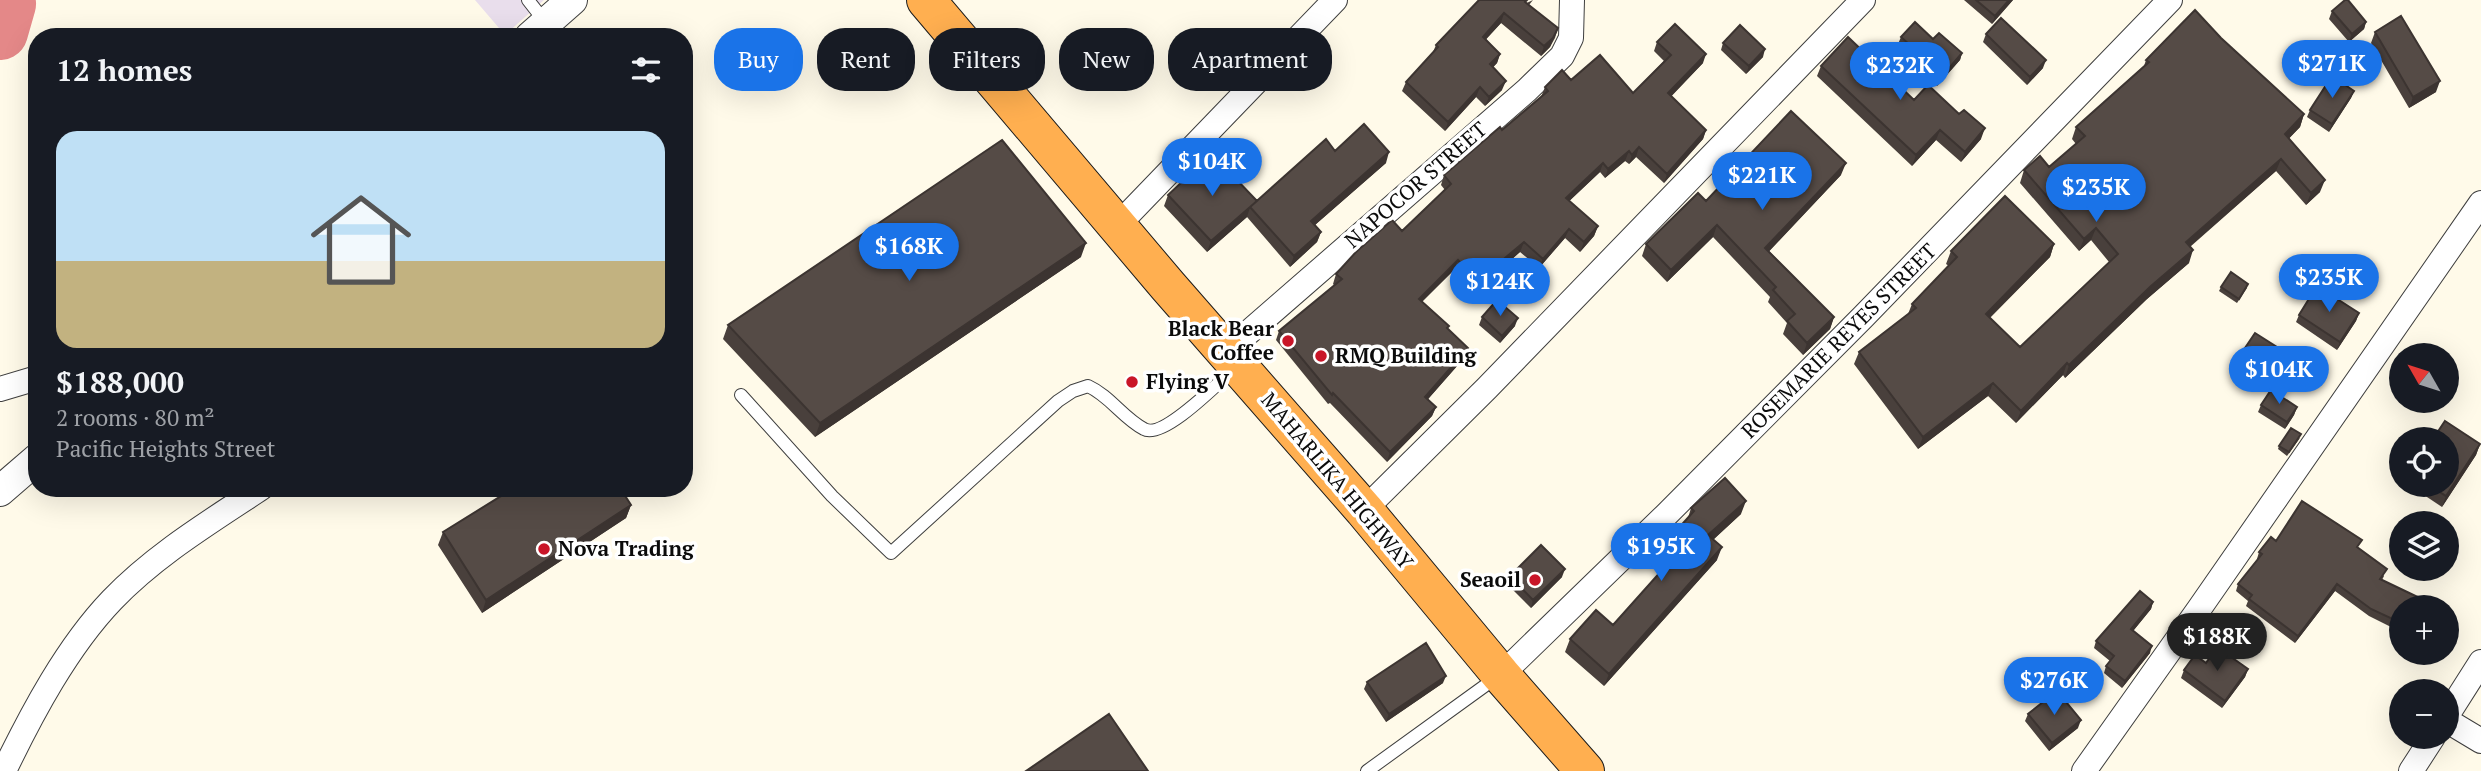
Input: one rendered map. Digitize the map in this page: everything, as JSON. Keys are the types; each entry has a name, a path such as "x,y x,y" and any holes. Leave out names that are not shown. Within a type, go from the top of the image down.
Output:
{"highway":[{"name":"MAHARLIKA HIGHWAY","path":"926,0 1117,226 1364,510 1500,675 1585,771"}],"street":[{"path":"540,28 572,0"},
{"path":"1117,226 1335,0"},
{"name":"NAPOCOR STREET","path":"1232,359 1562,56 1571,38 1572,0"},
{"path":"1364,510 1487,388 1863,0"},
{"name":"ROSEMARIE REYES STREET","path":"1500,675 1666,515 1864,316 2170,0"},
{"path":"2084,771 2481,203"},
{"path":"0,389 28,381"},
{"path":"0,491 28,467"},
{"path":"4,771 41,698 80,640 111,601 195,531 247,497"},
{"path":"2459,697 2481,662"},
{"path":"2459,726 2481,740"},
{"path":"2411,771 2425,749"}],"lane":[{"path":"528,0 537,28"},
{"path":"741,395 832,496 891,553 1058,401 1073,391 1088,386 1098,391 1145,430 1156,431 1171,423 1232,359"},
{"path":"1367,771 1500,675"}],"shaded area":[{"path":"475,0 544,0 513,28 499,28"}],"building":[{"path":"1479,0 1527,0 1525,2 1558,28 1553,38 1544,46 1504,13 1483,37 1500,54 1490,64 1506,81 1489,97 1480,87 1448,122 1406,82 1438,47 1436,45"},
{"path":"1976,0 2009,0 1995,16"},
{"path":"2348,0 2366,22 2352,34 2332,11"},
{"path":"2195,10 2221,38 2304,114 2285,134 2325,180 2311,193 2281,159 2186,242 2193,250 2151,286 2069,365 2067,363 2021,411 1993,383 1923,437 1859,352 1916,308 1912,304 1957,257 1951,251 2005,196 2054,244 1986,314 2020,347 2118,254 2096,228 2084,239 2024,170 2040,156 2049,167 2085,136 2076,127 2149,62 2146,60"},
{"path":"2401,16 2440,81 2413,97 2375,32"},
{"path":"2001,18 2046,60 2030,77 1986,34"},
{"path":"1915,22 1933,39 1939,33 1962,53 1939,80 1916,59 1920,54 1901,37"},
{"path":"1675,24 1706,54 1668,93 1706,130 1667,174 1639,147 1632,155 1629,151 1608,169 1603,163 1566,198 1598,226 1584,242 1569,229 1543,259 1524,242 1499,263 1504,268 1483,287 1458,260 1419,299 1449,326 1447,328 1468,348 1425,397 1436,407 1390,452 1333,393 1332,395 1279,331 1342,279 1336,274 1392,220 1402,231 1451,184 1444,175 1500,127 1502,130 1548,91 1545,87 1562,70 1571,80 1600,55 1633,93 1671,55 1657,42"},
{"path":"1740,25 1765,49 1749,66 1723,43"},
{"path":"1848,37 1914,100 1928,85 1959,114 1964,110 1985,128 1965,152 1940,130 1916,155 1821,66"},
{"path":"2332,76 2354,91 2332,124 2310,110"},
{"path":"1791,111 1846,163 1765,248 1834,317 1807,343 1787,321 1795,314 1773,290 1776,287 1717,225 1671,270 1646,244 1698,193 1706,201"},
{"path":"1364,124 1389,152 1311,221 1321,232 1294,256 1250,207 1326,139 1335,151"},
{"path":"1002,140 1086,243 820,423 728,325"},
{"path":"1212,154 1257,201 1211,241 1168,195"},
{"path":"2231,272 2248,284 2239,299 2221,287"},
{"path":"2317,286 2359,313 2340,342 2299,315"},
{"path":"1497,300 1518,318 1502,336 1482,317"},
{"path":"2255,333 2277,347 2263,368 2241,354"},
{"path":"2271,390 2297,407 2287,422 2261,405"},
{"path":"2445,421 2454,427 2441,427"},
{"path":"2291,428 2301,434 2289,452 2279,446"},
{"path":"2459,430 2480,444 2459,476"},
{"path":"1725,478 1746,501 1708,535 1722,547 1609,674 1570,639 1596,610 1613,625 1689,540 1677,530 1694,511 1691,508"},
{"path":"499,497 626,497 631,505 486,600 443,532"},
{"path":"2302,501 2362,540 2357,547 2387,569 2380,579 2413,595 2389,595 2389,617 2371,609 2337,584 2298,636 2249,599 2252,595 2238,584 2262,554 2259,552 2271,537 2276,541"},
{"name":"Seaoil","path":"1541,545 1565,569 1533,600 1510,576"},
{"path":"2140,591 2153,602 2131,629 2152,646 2125,681 2106,666 2114,656 2096,641"},
{"path":"1426,643 1446,676 1389,714 1367,682"},
{"path":"2217,647 2248,669 2225,701 2184,670 2195,655 2206,663"},
{"path":"2057,691 2081,720 2052,743 2028,714"},
{"path":"1109,714 1148,771 1026,771"}],"taxiway":[{"path":"0,32 8,4 6,0"}],"place":[{"name":"Black Bear Coffee","path":"1288,341"},
{"name":"RMQ Building","path":"1321,356"},
{"name":"Flying V","path":"1132,382"},
{"name":"Nova Trading","path":"544,549"},
{"name":"Seaoil","path":"1535,580"}]}
